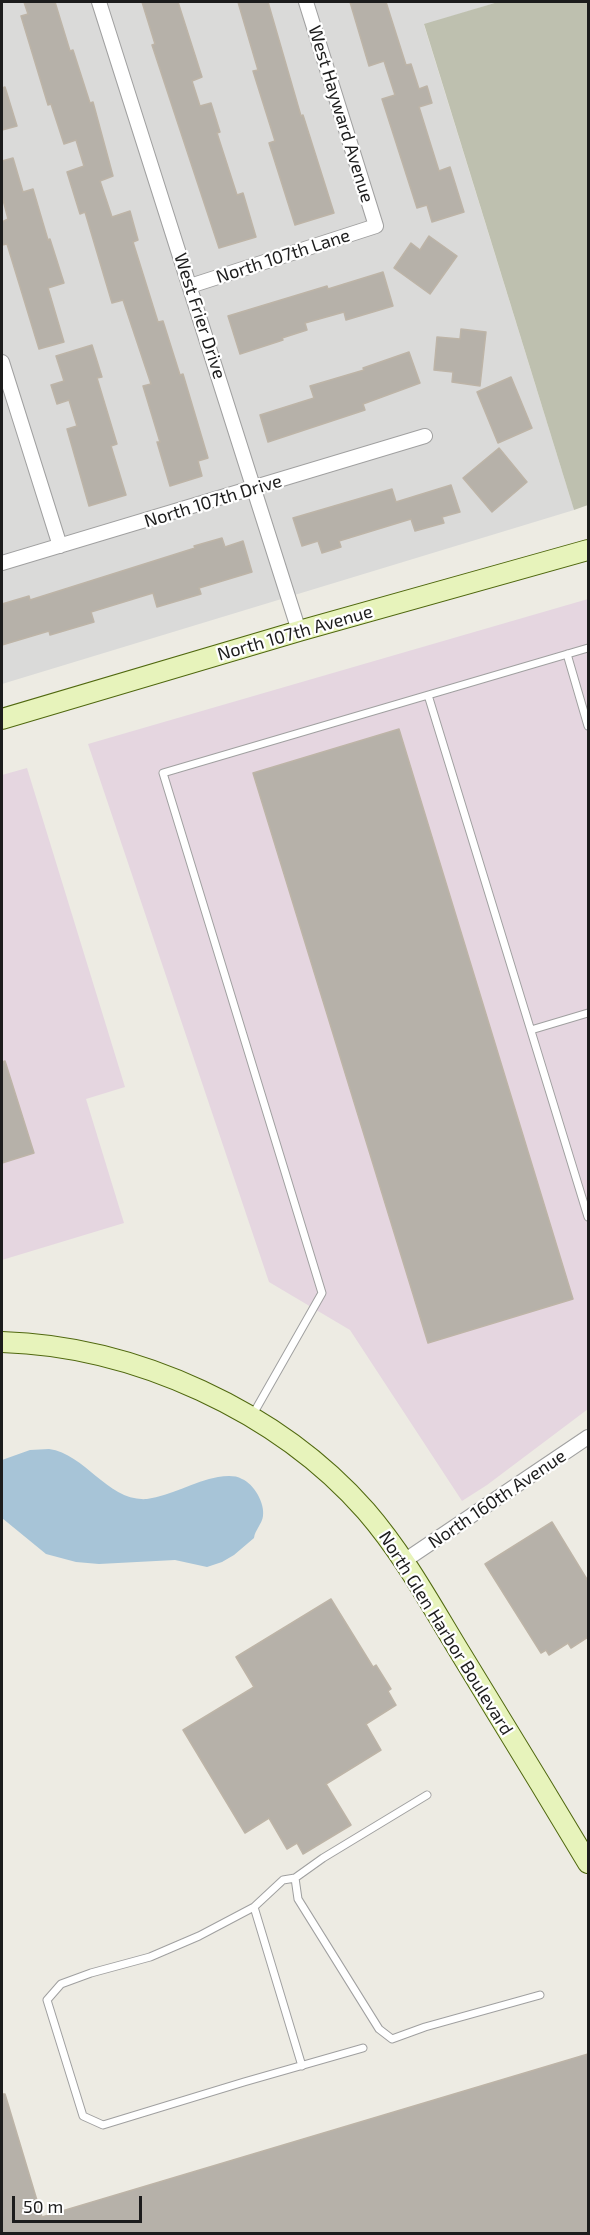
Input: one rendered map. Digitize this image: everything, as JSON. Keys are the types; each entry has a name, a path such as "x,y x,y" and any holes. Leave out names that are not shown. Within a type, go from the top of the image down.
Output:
{"main road":[{"name":"North 107th Avenue","path":"2,719 299,631 588,550"},
{"name":"North Glen Harbor Boulevard","path":"2,1342 27,1343 72,1350 126,1363 182,1383 252,1416 306,1455 339,1484 365,1511 405,1561 588,1863"}],"street":[{"name":"West Frier Drive","path":"99,2 299,631"},
{"name":"West Hayward Avenue","path":"306,2 376,226"},
{"name":"North 107th Lane","path":"190,286 376,226"},
{"path":"2,362 60,546"},
{"name":"North 107th Drive","path":"2,563 255,489 425,436"},
{"name":"North 160th Avenue","path":"405,1561 588,1437"}],"lane":[{"path":"252,1416 322,1293 163,773 588,648"},
{"path":"567,654 588,726"},
{"path":"428,695 588,1217"},
{"path":"531,1030 588,1013"},
{"path":"363,2048 103,2126 83,2116 47,2000 61,1984 91,1973 150,1957 199,1936 254,1907 283,1880 295,1878 323,1858 427,1795"},
{"path":"295,1878 298,1899 379,2029 392,2039 540,1995"},
{"path":"254,1907 302,2066"}],"shaded area":[{"path":"2,2 498,2 424,25 574,510 2,684"},
{"path":"498,2 588,2 588,505 574,510 424,24"},
{"path":"588,599 588,1409 487,1485 462,1501 350,1330 269,1282 88,744"},
{"path":"27,768 125,1087 86,1099 124,1223 2,1260 2,775"}],"water":[{"path":"49,1449 74,1459 109,1486 133,1498 156,1497 218,1477 239,1478 251,1485 258,1494 263,1511 262,1519 254,1538 234,1555 207,1567 175,1560 99,1564 76,1562 46,1554 2,1518 2,1460 30,1450"}],"building":[{"path":"24,2 55,2 70,51 73,50 90,103 93,102 113,176 100,181 112,217 130,211 138,240 133,242 158,322 163,321 180,375 183,374 208,458 198,461 202,476 170,486 157,442 160,442 143,386 151,384 123,300 112,303 85,212 80,214 67,172 84,166 76,140 64,144 51,104 48,105 21,16 28,14"},
{"path":"142,2 178,2 202,77 192,81 200,106 211,103 220,132 217,133 237,195 243,193 256,237 219,248 152,45 155,44"},
{"path":"238,2 268,2 301,116 303,115 334,213 295,225 269,143 275,141 253,71 258,70"},
{"path":"350,2 386,2 406,65 411,64 419,89 427,86 432,103 419,107 439,171 450,167 464,212 432,222 427,205 417,208 382,99 395,95 384,61 369,66"},
{"path":"5,87 17,126 2,130 2,88"},
{"path":"13,158 23,192 33,189 64,283 48,288 64,342 39,349 7,244 2,245 2,222 8,219 2,196 2,161"},
{"path":"429,236 457,256 430,294 394,268 411,243 420,250"},
{"path":"383,272 393,306 346,320 344,312 305,323 307,330 240,354 228,316 327,286 328,289"},
{"path":"461,329 486,332 480,386 452,382 453,372 434,370 437,337 460,339"},
{"path":"92,345 102,377 97,378 117,444 111,446 126,495 89,506 67,429 77,426 69,400 57,404 51,385 64,381 56,356"},
{"path":"409,352 420,383 363,404 365,410 268,442 260,415 314,398 310,386 364,370 363,368"},
{"path":"511,377 532,428 498,443 477,392"},
{"path":"499,448 527,482 492,512 463,478"},
{"path":"451,485 460,512 442,517 444,523 415,531 411,519 339,541 341,547 322,553 318,541 302,546 293,518 392,489 396,502"},
{"path":"222,538 225,547 243,541 252,572 199,588 201,594 157,607 153,593 91,612 94,622 50,635 49,631 2,645 2,604 29,596 30,600"},
{"path":"399,729 573,1299 428,1343 253,773"},
{"path":"5,1061 34,1153 2,1163 2,1062"},
{"path":"552,1522 588,1581 588,1637 571,1648 568,1643 549,1655 546,1650 541,1653 485,1564"},
{"path":"331,1599 373,1667 376,1665 391,1689 388,1691 396,1705 366,1724 381,1750 326,1784 351,1825 303,1854 297,1843 287,1849 269,1818 245,1833 183,1730 254,1687 236,1657"},
{"path":"588,2054 588,2234 2,2234 2,2094 5,2094 42,2217"}]}
